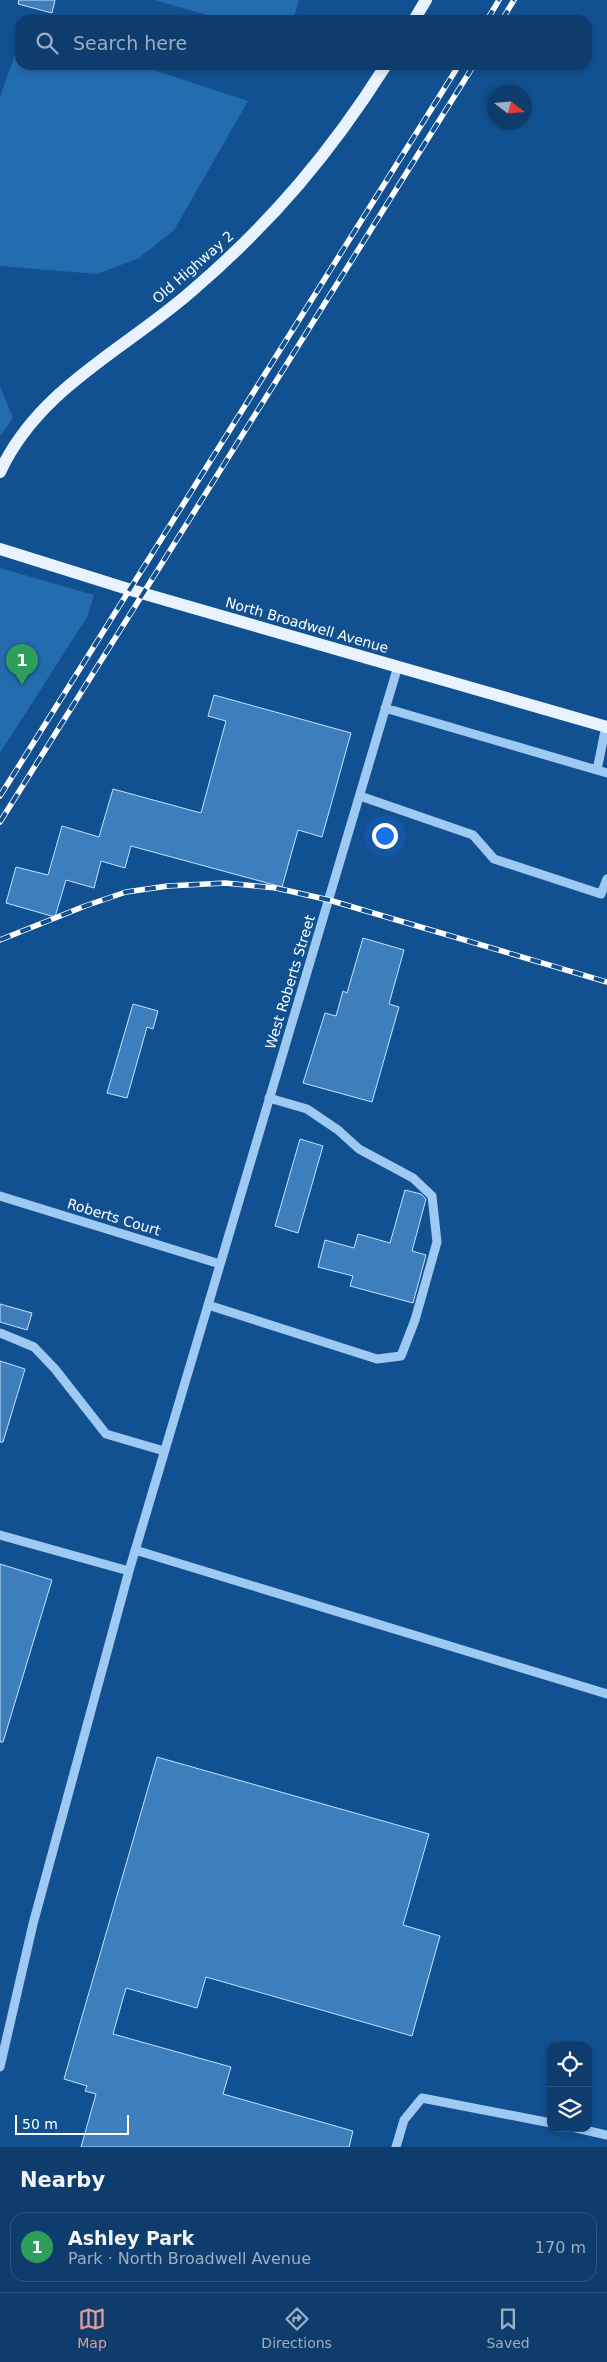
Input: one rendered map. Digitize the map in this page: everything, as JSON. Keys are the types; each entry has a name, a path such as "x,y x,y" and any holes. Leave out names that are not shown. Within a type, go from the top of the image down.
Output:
{"main road":[{"path":"417,15 426,0"},
{"name":"Old Highway 2","path":"0,472 27,428 73,382 192,291 270,217 309,175 347,126 383,70"},
{"name":"North Broadwell Avenue","path":"0,549 131,590 606,726"}],"street":[{"name":"West Roberts Street","path":"0,2067 33,1924 128,1571 398,666"},
{"path":"386,708 607,773"},
{"path":"597,770 606,726"},
{"path":"360,796 473,835 494,859 601,894 607,879"},
{"path":"208,1305 378,1358 401,1356 415,1320 438,1242 432,1196 413,1178 360,1149 338,1130 307,1110 269,1098"},
{"name":"Roberts Court","path":"0,1196 220,1264"},
{"path":"0,1333 34,1347 55,1369 106,1434 164,1451"},
{"path":"0,1535 128,1571"},
{"path":"135,1550 607,1694"},
{"path":"396,2147 404,2120 422,2098 547,2122"},
{"path":"592,2132 607,2135"}],"shaded area":[{"path":"155,0 299,0 294,15 207,15"},
{"path":"15,55 15,70 153,70 248,101 174,230 139,258 97,274 0,266 0,97"},
{"path":"0,386 13,418 0,436"},
{"path":"0,568 94,595 87,617 0,753"}],"building":[{"path":"19,0 55,0 52,13 18,4"},
{"path":"214,695 351,733 322,837 298,830 282,887 131,846 125,868 101,861 94,888 66,880 55,917 6,903 16,867 48,875 62,826 99,837 113,789 201,813 226,721 208,716"},
{"path":"363,938 404,950 389,1004 399,1007 372,1102 303,1083 325,1013 336,1016 343,991 347,993"},
{"path":"133,1004 158,1011 153,1029 147,1027 127,1098 107,1093"},
{"path":"300,1139 323,1146 298,1233 275,1226"},
{"path":"405,1190 421,1194 426,1199 412,1251 426,1255 413,1303 350,1286 353,1276 318,1267 325,1240 354,1248 358,1234 390,1243"},
{"path":"0,1304 32,1313 27,1330 0,1322"},
{"path":"0,1361 25,1369 3,1442 0,1442"},
{"path":"0,1564 52,1580 3,1742 0,1742"},
{"path":"157,1757 429,1834 403,1925 440,1936 412,2036 206,1977 197,2008 126,1988 113,2034 231,2067 223,2094 353,2131 349,2147 81,2147 96,2094 85,2091 87,2086 64,2079"}],"railway":[{"path":"490,15 499,0"},
{"path":"505,15 514,0"},
{"path":"0,796 456,70"},
{"path":"0,822 471,70"},
{"path":"0,940 85,906 126,892 168,886 225,883 276,888 329,900 607,982"}],"place":[{"name":"Ashley Park","path":"22,685"}]}
